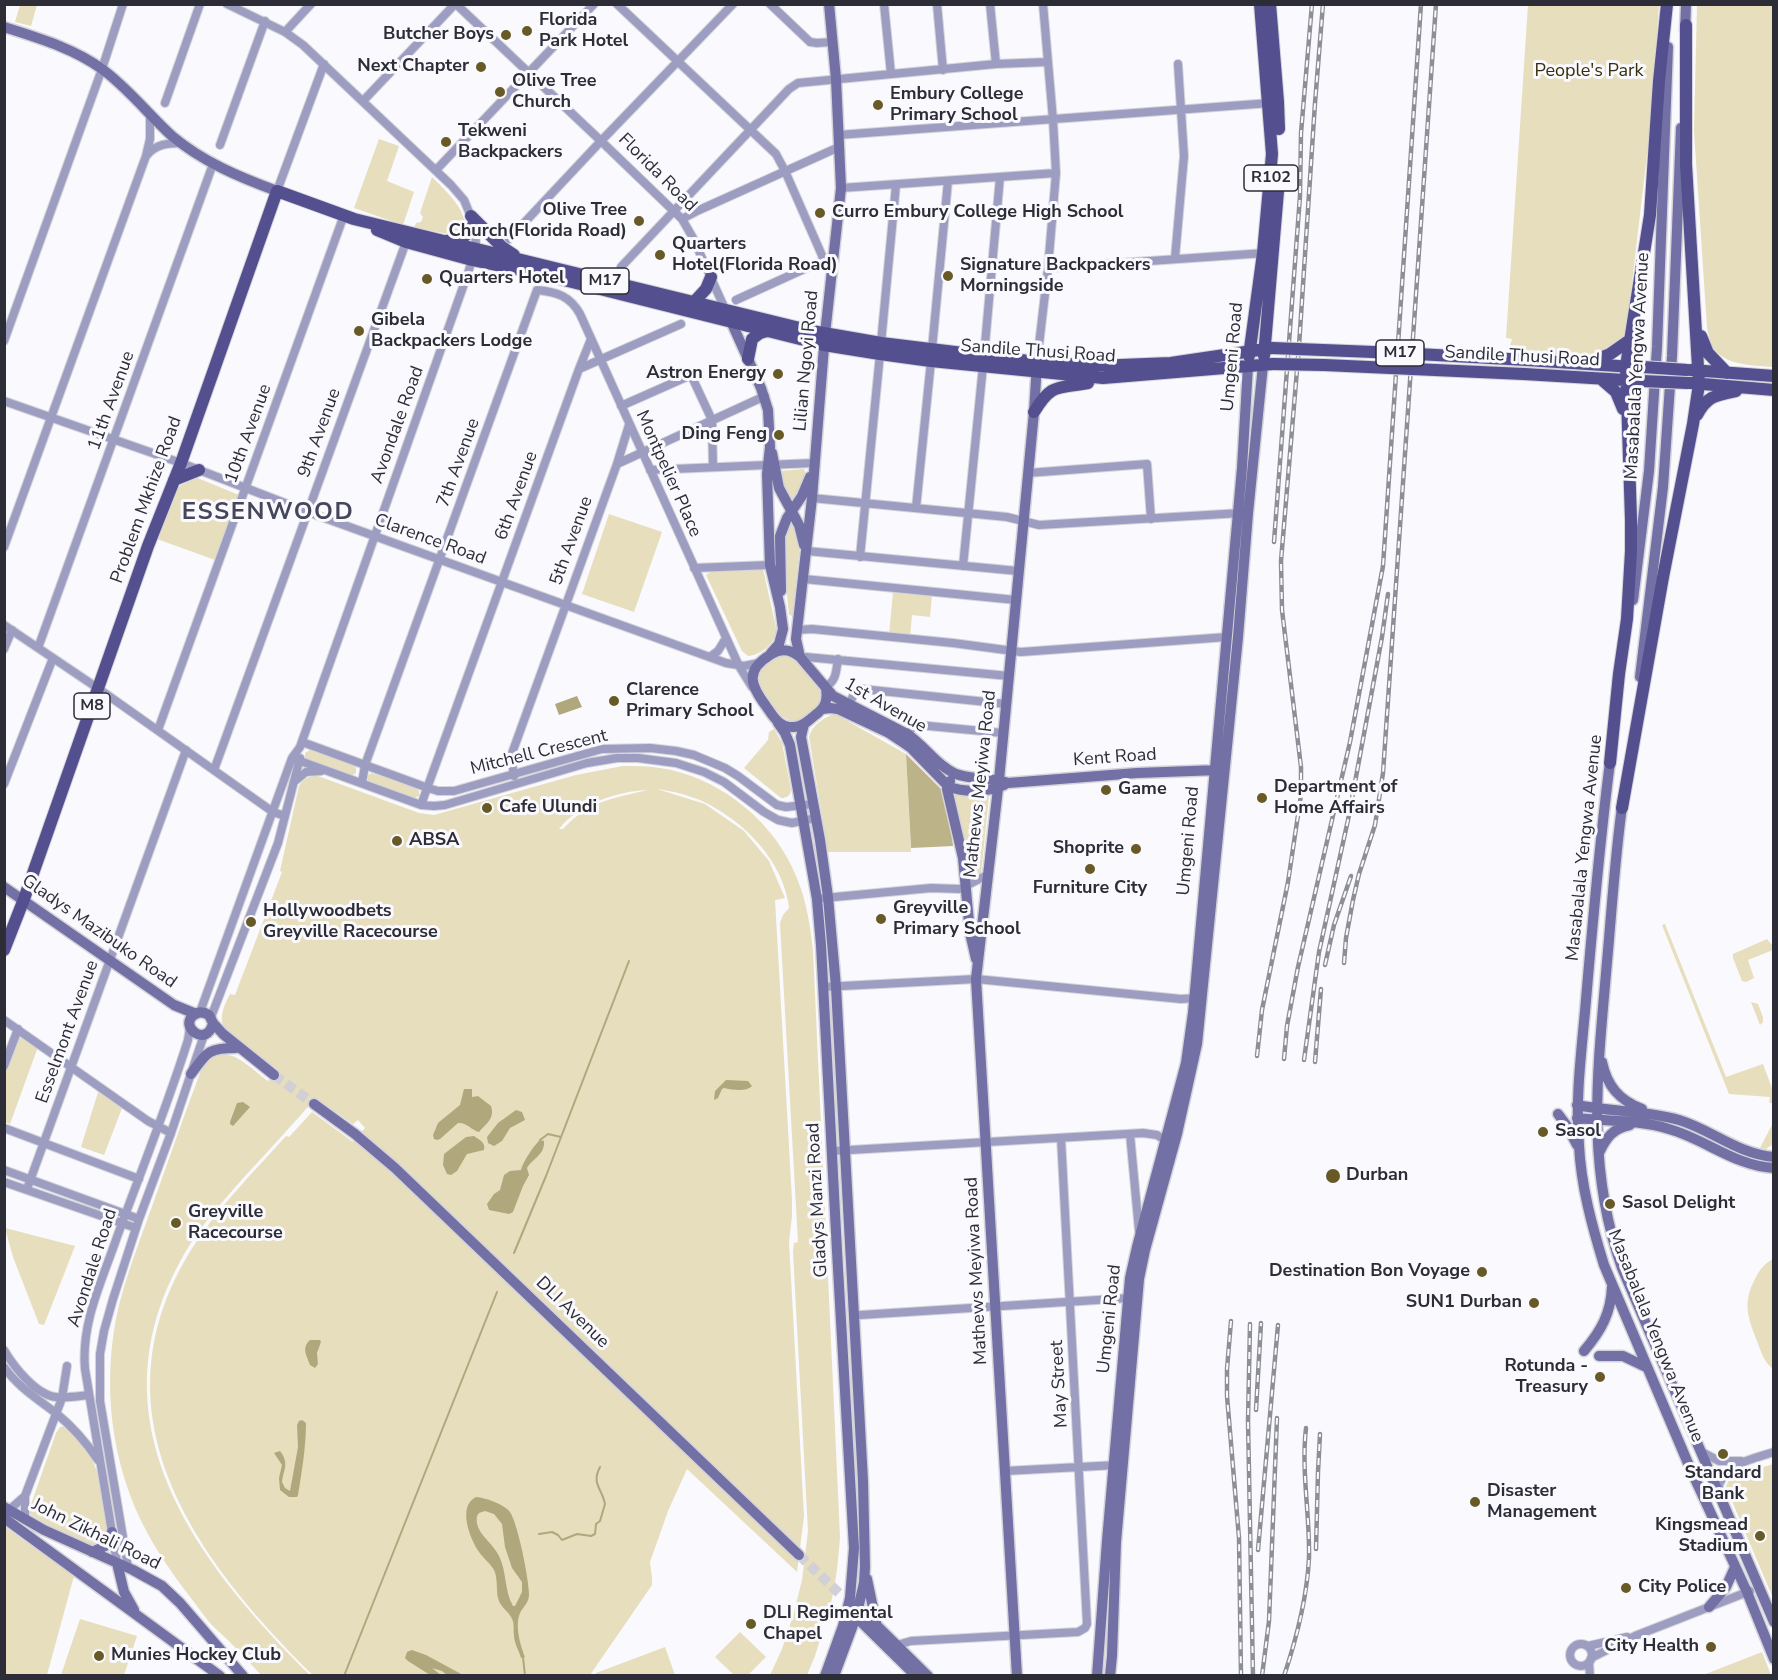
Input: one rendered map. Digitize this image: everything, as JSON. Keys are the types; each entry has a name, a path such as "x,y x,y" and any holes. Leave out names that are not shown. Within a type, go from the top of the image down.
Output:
{"main road":[{"name":"Lilian Ngoyi Road","path":"801,658 796,644 812,498 825,339 828,261 841,188 836,79 829,4"},
{"name":"Umgeni Road","path":"1219,770 1238,637 1248,366 1268,253 1279,172 1260,4"},
{"name":"Umgeni Road","path":"1270,4 1273,103"},
{"path":"1610,762 1627,619 1630,551 1626,366 1650,215 1659,81 1668,4"},
{"name":"Masabalala Yengwa Avenue","path":"1668,4 1657,347 1649,471 1637,576 1610,762 1591,936 1577,1118 1585,1192 1604,1265 1646,1367 1747,1592 1773,1659"},
{"name":"Masabalala Yengwa Avenue","path":"1686,4 1672,356 1664,487 1622,808 1610,928 1596,1114 1598,1154 1603,1195 1614,1245 1773,1622"},
{"path":"1622,808 1693,424 1695,297 1686,164 1686,25"},
{"name":"M17","path":"4,27 59,46 102,69"},
{"name":"Sandile Thusi Road","path":"102,69 182,143 213,164 349,217 406,242 535,264 725,309 825,339"},
{"name":"Problem Mkhize Road","path":"4,950 278,191"},
{"name":"Sandile Thusi Road","path":"349,217 443,241 473,254 555,278 767,331 1103,378 1248,366 1324,365 1524,374 1773,390"},
{"path":"443,241 465,236 472,220 502,247 535,264"},
{"name":"Umgeni Road","path":"1118,1464 1141,1266 1194,1062 1219,770 1227,638 1243,513 1268,365 1268,253"},
{"path":"694,302 706,289 711,277"},
{"path":"1695,297 1704,346 1727,373"},
{"name":"Florida Road","path":"725,309 765,396 768,410 771,465 770,565 780,607 782,635 779,644 764,659"},
{"path":"748,359 752,339 767,331"},
{"path":"1585,364 1610,354 1630,340"},
{"name":"Sandile Thusi Road","path":"1036,367 1133,366 1171,363 1268,348 1527,360 1773,376"},
{"name":"Mathews Meyiwa Road","path":"1017,1676 976,979 1002,783 1003,734 1034,412 1036,367"},
{"path":"1034,412 1041,400 1053,389 1103,378"},
{"path":"1600,379 1619,397 1627,422"},
{"path":"1693,424 1702,405 1710,398 1749,388"},
{"name":"Florida Road","path":"771,465 779,488 802,531 807,554"},
{"name":"Lilian Ngoyi Road","path":"780,607 780,536 783,525 802,496 814,466"},
{"path":"174,480 199,470"},
{"path":"786,650 794,652 801,658 826,688 827,699 822,709 804,724 794,727 778,723 755,691 753,676 764,659 778,651 786,650"},
{"name":"1st Avenue","path":"826,688 848,709 904,738 916,741 956,774 1002,783"},
{"name":"1st Avenue","path":"822,709 848,709"},
{"name":"Gladys Manzi Road","path":"778,723 790,745 804,821 823,898 824,987 854,1548 849,1603 834,1676"},
{"name":"Gladys Manzi Road","path":"804,724 801,742 816,818 823,898 836,987 844,1150 856,1315 865,1567 849,1603 825,1676"},
{"name":"1st Avenue","path":"904,738 948,786"},
{"name":"Kent Road","path":"1002,783 1137,773 1219,770"},
{"path":"956,774 948,786 961,843 970,933 978,963"},
{"path":"948,786 962,790 1002,783"},
{"name":"Gladys Mazibuko Road","path":"4,886 194,1018"},
{"name":"Umgeni Road","path":"1097,1676 1112,1541 1133,1262 1186,1063 1198,998"},
{"path":"209,1027 195,1034 194,1018 206,1013 209,1027 274,1075"},
{"path":"191,1074 204,1056 211,1051 220,1048 241,1051"},
{"path":"1600,1053 1608,1081 1616,1093 1632,1105 1655,1120 1746,1163 1773,1168"},
{"name":"DLI Avenue","path":"314,1104 355,1134 395,1168 799,1555"},
{"path":"1577,1105 1596,1114"},
{"path":"1558,1114 1579,1148"},
{"path":"1577,1118 1596,1114 1682,1121 1749,1153 1773,1157"},
{"path":"1598,1154 1608,1137 1617,1129 1655,1120"},
{"path":"1584,1351 1606,1319 1611,1304 1612,1285"},
{"path":"840,1315 856,1315"},
{"path":"1599,1356 1623,1356 1646,1367"},
{"path":"851,1482 863,1481"},
{"name":"John Zikhali Road","path":"6,1512 150,1578 170,1593 243,1676"},
{"name":"John Zikhali Road","path":"6,1512 220,1676"},
{"path":"92,1552 105,1546 112,1532"},
{"name":"Umgeni Road","path":"1110,1676 1112,1541"},
{"path":"117,1563 122,1584 135,1613"},
{"path":"865,1567 877,1626"},
{"path":"1709,1607 1726,1587 1736,1567"},
{"path":"122,1584 131,1568"},
{"path":"849,1603 877,1626 928,1676"},
{"path":"849,1603 916,1676"},
{"path":"210,1668 223,1653"},
{"path":"1099,1654 1112,1656"}],"street":[{"path":"4,341 8,321 102,69 123,4"},
{"path":"165,103 200,4"},
{"path":"227,4 285,32 324,64 436,170 464,200 476,239 473,254"},
{"path":"285,32 311,4"},
{"path":"363,101 456,4"},
{"name":"Florida Road","path":"456,4 682,219 725,309"},
{"path":"436,170 594,4"},
{"path":"617,4 776,154 828,261 736,300"},
{"path":"509,239 733,4"},
{"path":"770,4 810,42 832,42"},
{"path":"884,4 891,74"},
{"path":"936,4 943,69"},
{"path":"990,4 996,64"},
{"name":"Mathews Meyiwa Road","path":"1036,367 1056,173 1043,4"},
{"path":"220,145 265,21"},
{"path":"621,267 789,89 798,83 996,64 1047,62"},
{"name":"Problem Mkhize Road","path":"278,191 324,64"},
{"path":"1175,258 1184,156 1178,64"},
{"path":"838,135 1273,103"},
{"path":"4,547 146,156 150,139 150,114"},
{"path":"146,156 158,146 182,143"},
{"path":"682,219 839,147"},
{"name":"11th Avenue","path":"38,648 213,164"},
{"path":"841,188 1056,173"},
{"path":"963,566 1000,177"},
{"path":"916,508 948,181"},
{"path":"860,557 896,184"},
{"name":"10th Avenue","path":"158,730 246,488 349,217"},
{"name":"9th Avenue","path":"214,770 406,242"},
{"path":"1047,268 1268,253"},
{"name":"Avondale Road","path":"117,1563 85,1369 84,1344 93,1306 159,1128 194,1018 226,940 273,812 296,759 473,254"},
{"name":"Montpelier Place","path":"537,290 556,293 570,299 580,314 726,638 739,666 755,691"},
{"name":"7th Avenue","path":"362,783 365,765 537,290"},
{"path":"579,369 681,324"},
{"name":"6th Avenue","path":"421,805 591,339"},
{"path":"621,406 690,375 712,420 713,467"},
{"path":"617,464 765,396"},
{"name":"Clarence Road","path":"4,401 181,463 308,512 710,657 739,666 748,666 764,659"},
{"name":"5th Avenue","path":"517,783 511,756 630,424"},
{"path":"1028,473 1147,464 1150,519"},
{"path":"650,470 771,465 814,466"},
{"path":"812,498 1007,517 1039,525 1243,513"},
{"path":"807,554 1018,571"},
{"path":"694,568 770,565"},
{"path":"804,579 1016,600"},
{"path":"4,625 273,812 285,816"},
{"path":"797,630 812,629 1029,652 1227,638"},
{"path":"4,649 12,630"},
{"path":"710,657 718,651 726,638"},
{"path":"4,783 53,658"},
{"path":"801,658 838,659 1009,676"},
{"path":"826,688 835,679 838,659"},
{"path":"848,709 855,691 862,689 1006,704"},
{"path":"904,738 914,726 918,725 1003,734"},
{"name":"Mitchell Crescent","path":"301,745 438,791 454,791 602,749 650,748 702,758 724,768 777,805 786,807 813,804"},
{"name":"Esselmont Avenue","path":"27,1189 186,750"},
{"path":"676,763 680,752"},
{"name":"Mitchell Crescent","path":"296,759 421,805 434,806 445,805 587,763 638,758 676,763 704,772 724,782 778,820 792,823 816,818"},
{"name":"Avondale Road","path":"131,1568 100,1401 100,1354 108,1313 191,1074 273,859 292,788 296,759"},
{"name":"Mitchell Crescent","path":"292,788 299,777 306,772 315,770 334,773"},
{"path":"743,795 751,786"},
{"path":"823,898 931,888 955,890 989,874"},
{"path":"226,940 240,943"},
{"path":"824,987 976,979 1181,999 1198,998"},
{"path":"4,1020 159,1128 171,1133"},
{"path":"4,1066 18,1029"},
{"path":"4,1128 139,1179"},
{"path":"832,1151 1130,1134 1150,1134 1166,1141"},
{"path":"1130,1134 1140,1236"},
{"name":"May Street","path":"1014,1636 1078,1632 1085,1628 1088,1616 1061,1138"},
{"path":"4,1170 139,1219"},
{"path":"4,1182 136,1228"},
{"path":"856,1315 1129,1298"},
{"path":"93,1306 108,1313"},
{"path":"4,1350 20,1373 41,1391 62,1398 89,1395"},
{"path":"25,1520 25,1496 62,1398 67,1366"},
{"path":"4,1367 9,1378 84,1439 100,1463"},
{"path":"9,1378 20,1373"},
{"path":"1701,1451 1719,1461 1746,1461"},
{"path":"1718,1492 1721,1478 1733,1468 1773,1452"},
{"path":"1005,1470 1118,1464"},
{"path":"6,1512 25,1496"},
{"path":"1578,1665 1584,1665 1635,1636 1760,1587"},
{"path":"897,1646 911,1641 1014,1636"},
{"path":"1584,1676 1578,1665 1570,1659 1571,1649 1578,1644 1588,1646 1635,1636"},
{"path":"1588,1646 1591,1652 1590,1676"}],"green space":[{"path":"20,5 37,5 31,26 15,22"},
{"name":"People's Park","path":"1528,5 1659,5 1652,112 1627,325 1623,341 1595,357 1508,352 1512,339 1506,338"},
{"path":"1697,5 1773,5 1773,367 1746,365 1729,360 1721,356 1710,342 1707,327 1694,131"},
{"path":"379,139 399,146 387,181 414,192 403,225 354,208"},
{"path":"432,177 460,210 465,225 463,232 455,235 414,228 423,217 420,213"},
{"path":"804,469 806,477 793,505 786,497 780,471"},
{"path":"195,477 239,495 215,560 157,539 176,488"},
{"path":"609,514 662,532 634,612 582,594"},
{"path":"792,518 800,543 791,616 782,547 783,537"},
{"path":"763,569 777,632 773,641 766,648 757,654 748,656 742,651 706,575 712,571"},
{"path":"893,592 932,595 930,617 912,615 910,637 889,635"},
{"path":"782,654 795,657 821,691 822,697 818,706 798,721 791,721 781,716 757,686 756,675 761,668"},
{"path":"835,714 906,754 911,852 828,852 809,737 819,722"},
{"path":"774,729 782,743 791,790 787,797 783,798 744,768 768,740 769,732"},
{"path":"310,750 354,765 356,773 350,777 305,760 305,753"},
{"path":"623,766 651,767 680,772 720,789 738,801 769,831 782,848 797,877 804,897 813,951 840,1537 832,1600 823,1622 817,1629 822,1633 815,1656 807,1675 770,1675 793,1616 802,1580 808,1531 793,1252 794,1243 798,1242 780,923 789,908 786,891 770,858 759,844 732,819 702,801 657,789 705,804 744,831 769,861 785,898 775,900 792,1200 789,1242 804,1516 797,1572 687,1469 668,1511 650,1562 652,1585 590,1675 314,1676 231,1584 196,1534 170,1481 154,1427 151,1370 162,1311 191,1250 236,1191 286,1136 289,1137 312,1112 353,1142 365,1128 358,1120 353,1124 316,1098 223,1201 189,1246 160,1308 148,1367 150,1424 166,1479 192,1531 226,1581 266,1629 310,1675 261,1675 211,1624 158,1552 135,1507 125,1480 117,1451 113,1422 110,1393 111,1363 119,1305 135,1253 203,1065 212,1058 228,1055 244,1062 268,1081 278,1070 237,1041 224,1028 222,1017 230,994 235,995 282,872 280,871 299,786 303,781 309,777 318,776 419,813 434,815 576,775","holes":["648,790 592,806 563,829 559,829 577,812 599,800 624,793"]},
{"path":"372,773 416,788 419,796 413,799 368,782 368,775"},
{"path":"957,794 987,794 989,796 981,874 971,880 962,827 952,797"},
{"path":"1665,924 1726,1077 1763,1064 1773,1091 1773,1104 1769,1102 1770,1097 1729,1094 1662,925"},
{"path":"1767,939 1773,946 1773,950 1748,960 1754,978 1746,982 1742,981 1733,954"},
{"path":"1751,1002 1758,1004 1763,1017 1760,1025"},
{"path":"19,1030 39,1044 10,1124 5,1122 4,1067"},
{"path":"100,1086 124,1103 104,1155 81,1147"},
{"path":"1773,1123 1773,1144 1766,1149 1760,1148"},
{"path":"5,1228 75,1246 44,1325 39,1324 13,1257"},
{"path":"1773,1259 1773,1369 1765,1360 1760,1349 1749,1318 1748,1303 1751,1288 1760,1270"},
{"path":"66,1426 90,1454 98,1474 109,1532 107,1539 91,1547 28,1513 56,1433 60,1427"},
{"name":"Kingsmead Stadium","path":"1774,1464 1773,1598 1726,1487 1732,1477"},
{"path":"5,1527 74,1576 47,1675 5,1675"},
{"name":"Munies Hockey Club","path":"80,1619 137,1636 124,1675 61,1675"},
{"path":"740,1632 766,1657 748,1675 734,1675 715,1657"},
{"path":"665,1647 675,1675 595,1675 596,1673"},
{"path":"1762,1652 1771,1675 1703,1675"}],"shaded area":[{"path":"577,696 582,707 559,715 555,704"},
{"path":"906,754 941,789 953,846 911,848"},
{"path":"726,1080 748,1081 752,1086 743,1090 724,1088 714,1100 715,1091"},
{"path":"464,1089 472,1089 472,1097 478,1096 491,1106 490,1120 479,1132 458,1123 440,1139 434,1139 433,1135 438,1123 460,1105"},
{"path":"243,1102 250,1107 233,1126 230,1122 237,1103"},
{"path":"516,1110 522,1112 525,1120 510,1128 502,1141 494,1146 488,1143 487,1137 498,1123"},
{"path":"474,1136 483,1143 484,1150 467,1154 457,1171 451,1175 447,1174 443,1165 444,1154 466,1137"},
{"path":"540,1140 544,1141 543,1150 527,1168 529,1175 513,1212 509,1214 489,1210 487,1204 500,1190 504,1175 510,1171 521,1170 529,1154"},
{"path":"310,1340 321,1342 317,1353 318,1364 315,1368 310,1365 306,1352 307,1343"},
{"path":"302,1420 306,1423 306,1432 298,1495 289,1497 280,1490 279,1478 282,1465 274,1453 280,1451 285,1460 282,1482 290,1491 298,1447 297,1425"},
{"path":"476,1497 494,1502 504,1506 513,1518 529,1587 527,1603 521,1611 518,1622 525,1657 521,1658 516,1644 512,1619 499,1601 494,1570 479,1552 469,1531 466,1515 470,1501","holes":["485,1511 494,1514 502,1524 505,1547 512,1568 522,1582 522,1592 515,1606 508,1594 499,1556 478,1527 479,1513"]},
{"path":"412,1650 463,1675 447,1675 432,1668 441,1675 430,1675 405,1658 407,1652"}],"waterway":[{"path":"514,1253 629,961"},
{"path":"540,1140 548,1134 561,1137"},
{"path":"344,1676 497,1292"},
{"path":"539,1534 552,1532 562,1540 577,1534 591,1536 595,1534 596,1524 600,1521 605,1504 597,1482 600,1467"},
{"path":"523,1657 525,1676"}],"tunnel":[{"path":"274,1075 314,1104"},
{"path":"799,1555 840,1594"}],"railway":[{"path":"1274,542 1300,196 1301,133 1312,4"},
{"path":"1257,1056 1262,1010 1288,882 1301,795 1301,767 1282,610 1281,561 1323,4"},
{"path":"1284,1059 1287,1026 1298,967 1350,742 1383,566 1421,4"},
{"path":"1344,963 1353,900 1375,825 1383,773 1436,4"},
{"path":"1304,1060 1319,952 1348,820 1388,594"},
{"path":"1325,965 1334,925 1351,876"},
{"path":"1315,1062 1321,989"},
{"path":"1231,1321 1227,1396 1239,1538 1241,1676"},
{"path":"1256,1410 1261,1323"},
{"path":"1250,1324 1248,1421 1253,1676"},
{"path":"1258,1550 1278,1325"},
{"path":"1262,1676 1269,1621 1277,1418"},
{"path":"1284,1676 1301,1617 1308,1573 1309,1542 1304,1460 1306,1428"},
{"path":"1316,1549 1320,1434"}],"place":[{"name":"Florida Park Hotel","path":"527,31"},
{"name":"Butcher Boys","path":"506,35"},
{"name":"Next Chapter","path":"481,67"},
{"name":"Olive Tree Church","path":"500,92"},
{"name":"Embury College Primary School","path":"878,105"},
{"name":"Tekweni Backpackers","path":"446,142"},
{"name":"Curro Embury College High School","path":"820,213"},
{"name":"Olive Tree Church(Florida Road)","path":"639,221"},
{"name":"Quarters Hotel(Florida Road)","path":"660,255"},
{"name":"Signature Backpackers Morningside","path":"948,276"},
{"name":"Quarters Hotel","path":"427,279"},
{"name":"Gibela Backpackers Lodge","path":"359,331"},
{"name":"Astron Energy","path":"778,374"},
{"name":"Ding Feng","path":"779,435"},
{"name":"Clarence Primary School","path":"614,701"},
{"name":"Game","path":"1106,790"},
{"name":"Department of Home Affairs","path":"1262,798"},
{"name":"Cafe Ulundi","path":"487,808"},
{"name":"ABSA","path":"397,841"},
{"name":"Shoprite","path":"1136,849"},
{"name":"Furniture City","path":"1090,869"},
{"name":"Greyville Primary School","path":"881,919"},
{"name":"Hollywoodbets Greyville Racecourse","path":"251,922"},
{"name":"Sasol","path":"1543,1132"},
{"name":"Durban","path":"1333,1176"},
{"name":"Sasol Delight","path":"1610,1204"},
{"name":"Greyville Racecourse","path":"176,1223"},
{"name":"Destination Bon Voyage","path":"1482,1272"},
{"name":"SUN1 Durban","path":"1534,1303"},
{"name":"Rotunda - Treasury","path":"1600,1377"},
{"name":"Standard Bank","path":"1723,1454"},
{"name":"Disaster Management","path":"1475,1502"},
{"name":"Kingsmead Stadium","path":"1760,1536"},
{"name":"City Police","path":"1626,1588"},
{"name":"DLI Regimental Chapel","path":"751,1624"},
{"name":"City Health","path":"1711,1647"},
{"name":"Munies Hockey Club","path":"99,1656"}],"district":[{"name":"ESSENWOOD","path":"268,513"}]}
